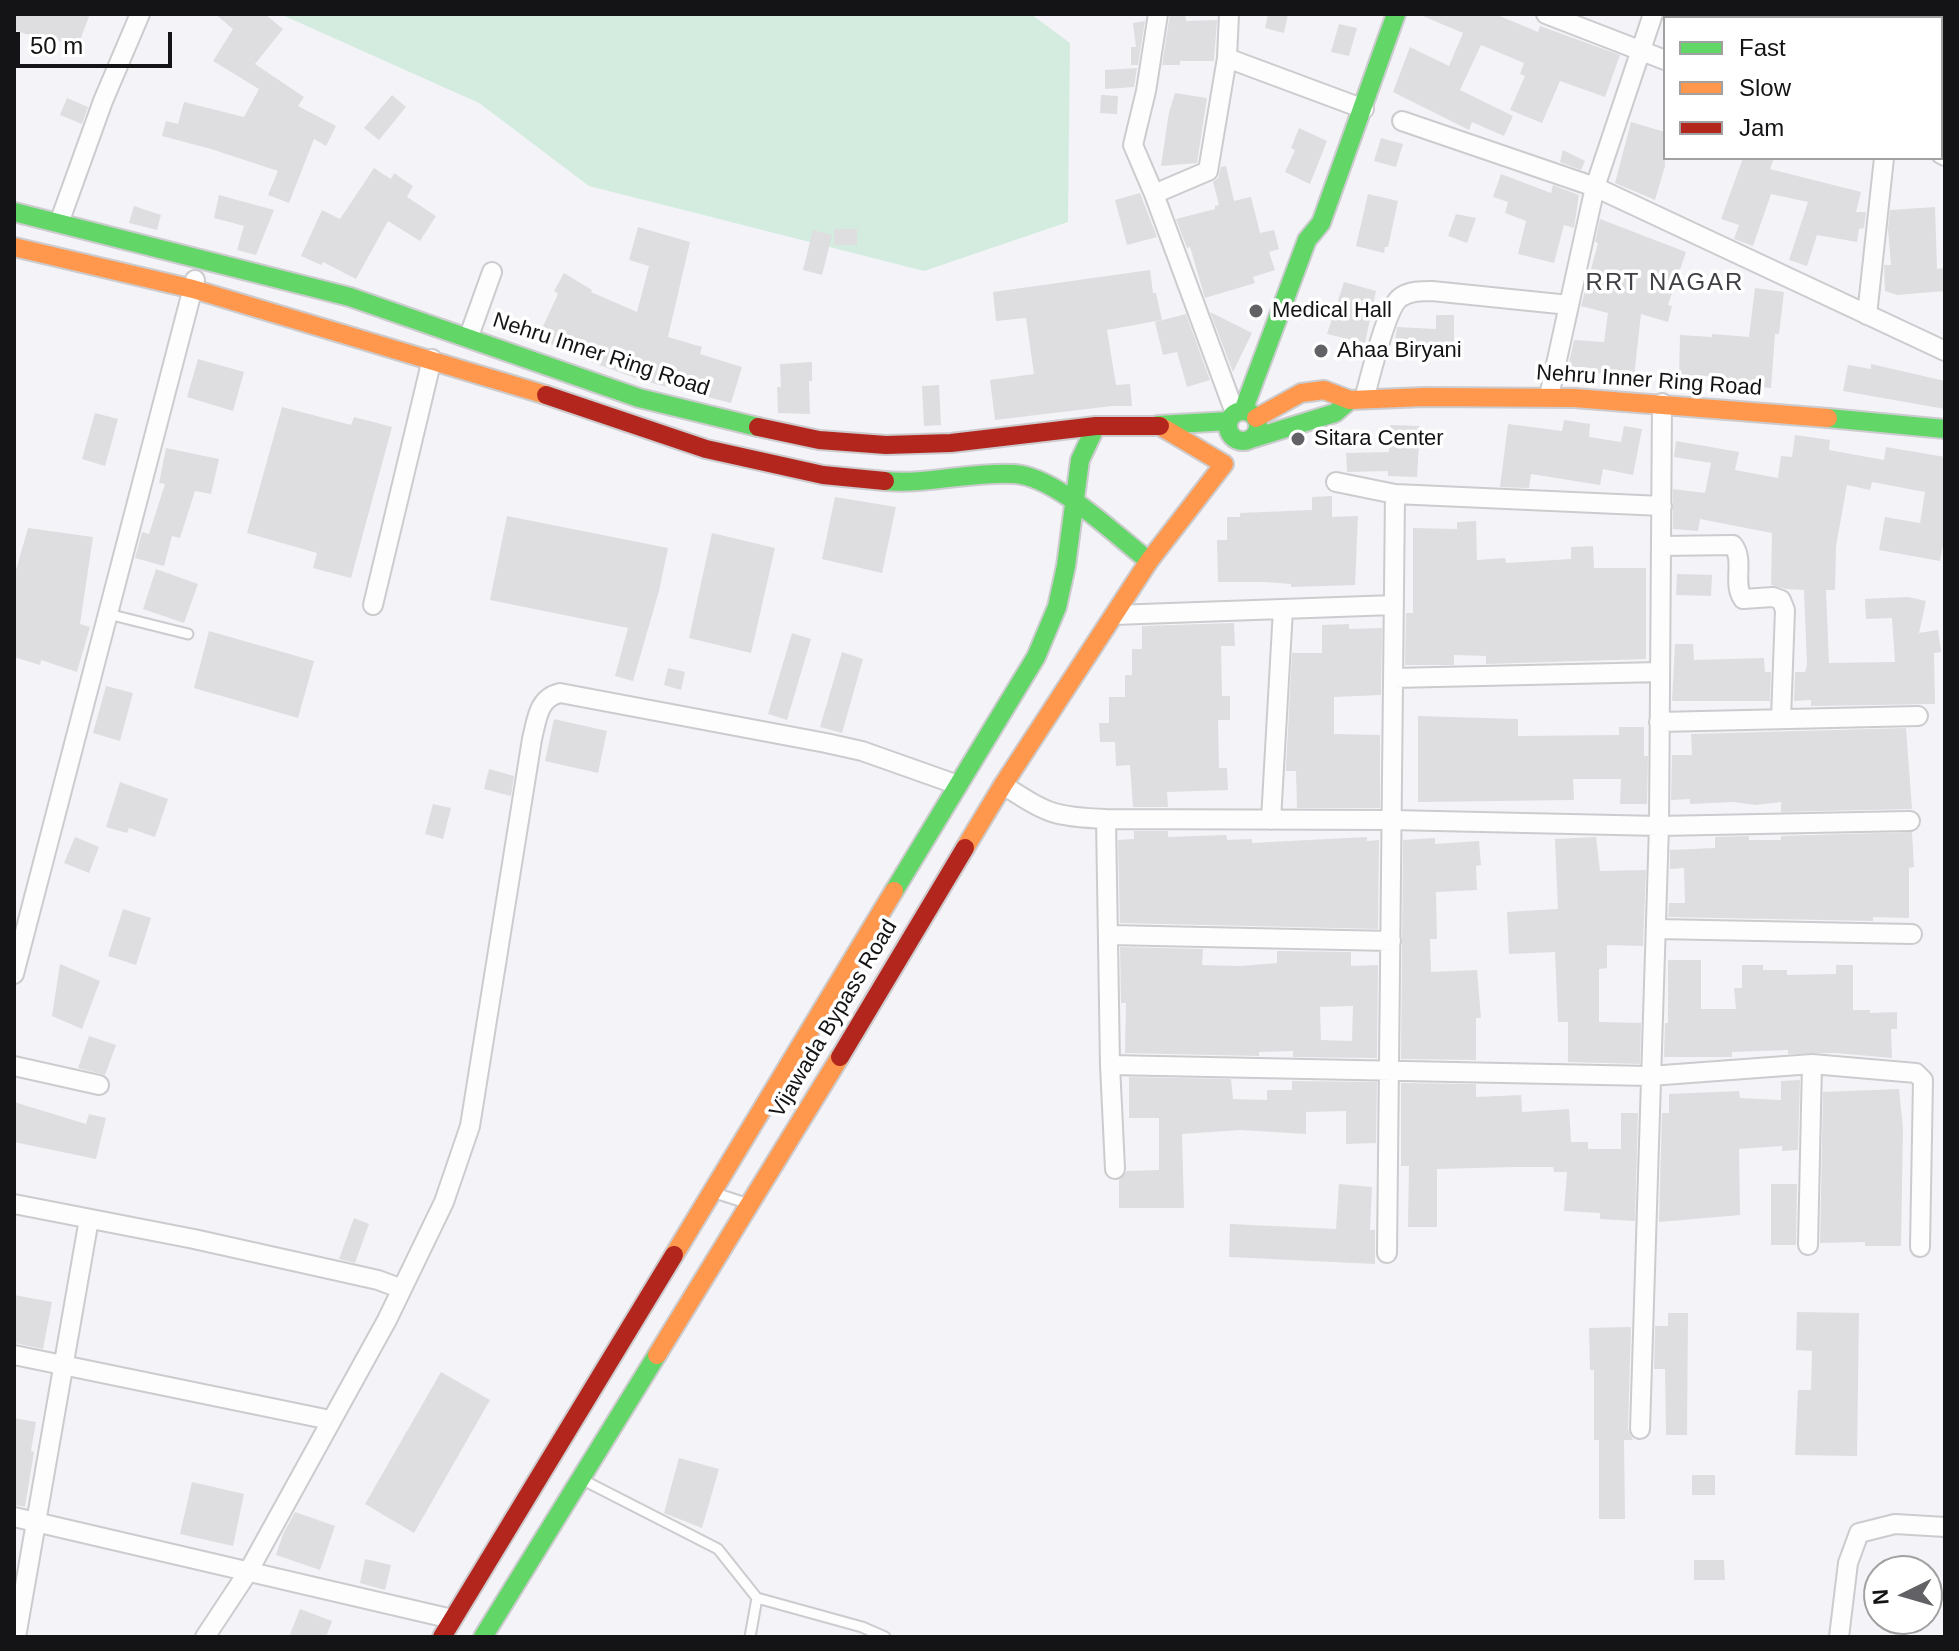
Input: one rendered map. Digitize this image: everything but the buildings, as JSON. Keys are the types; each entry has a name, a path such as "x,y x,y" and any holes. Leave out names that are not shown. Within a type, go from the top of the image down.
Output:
{"main road":[{"name":"Vijawada Bypass Road","path":"483,1637 572,1483 750,1204 1003,785 1149,561 1224,464 1258,427 1241,416 1307,240 1321,223 1396,14"},
{"name":"Nehru Inner Ring Road","path":"14,212 350,297 469,336 639,398 713,418 819,440 886,445 951,443 1096,426 1158,425"},
{"path":"14,247 193,289 432,359 608,414 706,449 823,475 890,482 1015,474 1037,478 1055,487 1149,561"},
{"name":"Nehru Inner Ring Road","path":"1241,416 1299,391 1310,390 1339,393 1357,399 1549,396 1662,403 1945,429"},
{"name":"Nehru Inner Ring Road","path":"1249,440 1335,413 1357,399"},
{"path":"1158,425 1241,416"},
{"path":"1241,416 1231,434 1237,440 1249,440"},
{"path":"1158,425 1224,464"},
{"name":"Vijawada Bypass Road","path":"442,1637 547,1475 712,1192 1036,657 1057,607 1066,566 1080,460 1096,426"}],"street":[{"path":"59,223 103,101 140,14"},
{"path":"1158,14 1146,91 1133,145 1241,416"},
{"path":"1154,194 1208,171 1227,58 1229,14"},
{"path":"1546,14 1663,59"},
{"path":"1549,396 1595,187 1653,14"},
{"path":"1227,58 1364,109"},
{"path":"1402,121 1595,187 1945,351"},
{"path":"1867,315 1884,160"},
{"path":"14,974 200,259"},
{"path":"469,336 492,272"},
{"path":"1357,399 1398,298 1412,292 1432,291 1569,305"},
{"path":"373,605 432,359"},
{"path":"1640,1429 1659,826 1662,403"},
{"path":"1336,482 1395,494 1662,506"},
{"path":"1387,1253 1395,494"},
{"path":"1661,546 1733,545 1738,553 1738,592 1743,599 1773,597 1781,600 1785,610 1781,719"},
{"path":"1114,615 1394,605"},
{"path":"1271,820 1283,609"},
{"path":"1393,678 1660,672"},
{"path":"205,1637 248,1572 387,1320 444,1202 470,1126 532,739 541,705 548,696 560,693 826,743 862,751 958,785"},
{"path":"1659,722 1918,716"},
{"path":"1003,785 1043,811 1057,816 1106,819 1392,820 1659,826 1910,821"},
{"path":"1106,819 1115,1169"},
{"path":"1656,929 1912,934"},
{"path":"1109,935 1391,941"},
{"path":"1110,1065 1650,1076 1812,1064 1916,1073 1923,1080 1920,1247"},
{"path":"1808,1245 1812,1064"},
{"path":"14,1066 99,1085"},
{"path":"14,1204 378,1280 402,1289"},
{"path":"16,1637 89,1219"},
{"path":"14,1355 330,1420"},
{"path":"14,1517 452,1619"},
{"path":"1839,1637 1848,1563 1859,1533 1895,1524 1945,1527"}],"lane":[{"path":"108,614 188,634"},
{"path":"712,1192 750,1204"},
{"path":"572,1483 718,1549 757,1598 862,1627 885,1637"},
{"path":"750,1637 757,1598"}],"green space":[{"path":"280,14 1031,14 1070,43 1068,222 924,271 589,186 479,103"}],"traffic: fast":[{"path":"1243,411 1307,240 1321,223 1396,14"},
{"path":"14,212 350,297 639,398 758,427"},
{"path":"1251,439 1335,413 1350,400"},
{"path":"1243,411 1249,412 1257,420 1258,426 1257,432 1249,440 1243,441 1237,440 1229,432 1228,426 1229,420 1237,412 1243,411"},
{"path":"1828,418 1945,429"},
{"path":"1158,425 1229,421"},
{"path":"894,891 1036,657 1057,607 1066,566 1080,460 1096,426"},
{"path":"885,481 983,474 1015,474 1031,478 1067,496 1149,561"},
{"path":"483,1637 657,1355"}],"traffic: slow":[{"path":"14,247 193,289 546,395"},
{"path":"1256,418 1301,393 1324,390 1350,400 1574,398 1828,418"},
{"path":"965,848 1149,561 1224,464 1160,426"},
{"path":"674,1255 894,891"},
{"path":"657,1355 840,1057"}],"traffic: jam":[{"path":"546,395 706,449 823,475 885,481"},
{"path":"758,427 819,440 886,445 951,443 1096,426 1160,426"},
{"path":"840,1057 965,848"},
{"path":"442,1637 674,1255"}],"place":[{"name":"Medical Hall","path":"1256,311"},
{"name":"Ahaa Biryani","path":"1321,351"},
{"name":"Sitara Center","path":"1298,439"}],"district":[{"name":"RRT NAGAR","path":"1665,283"}]}
